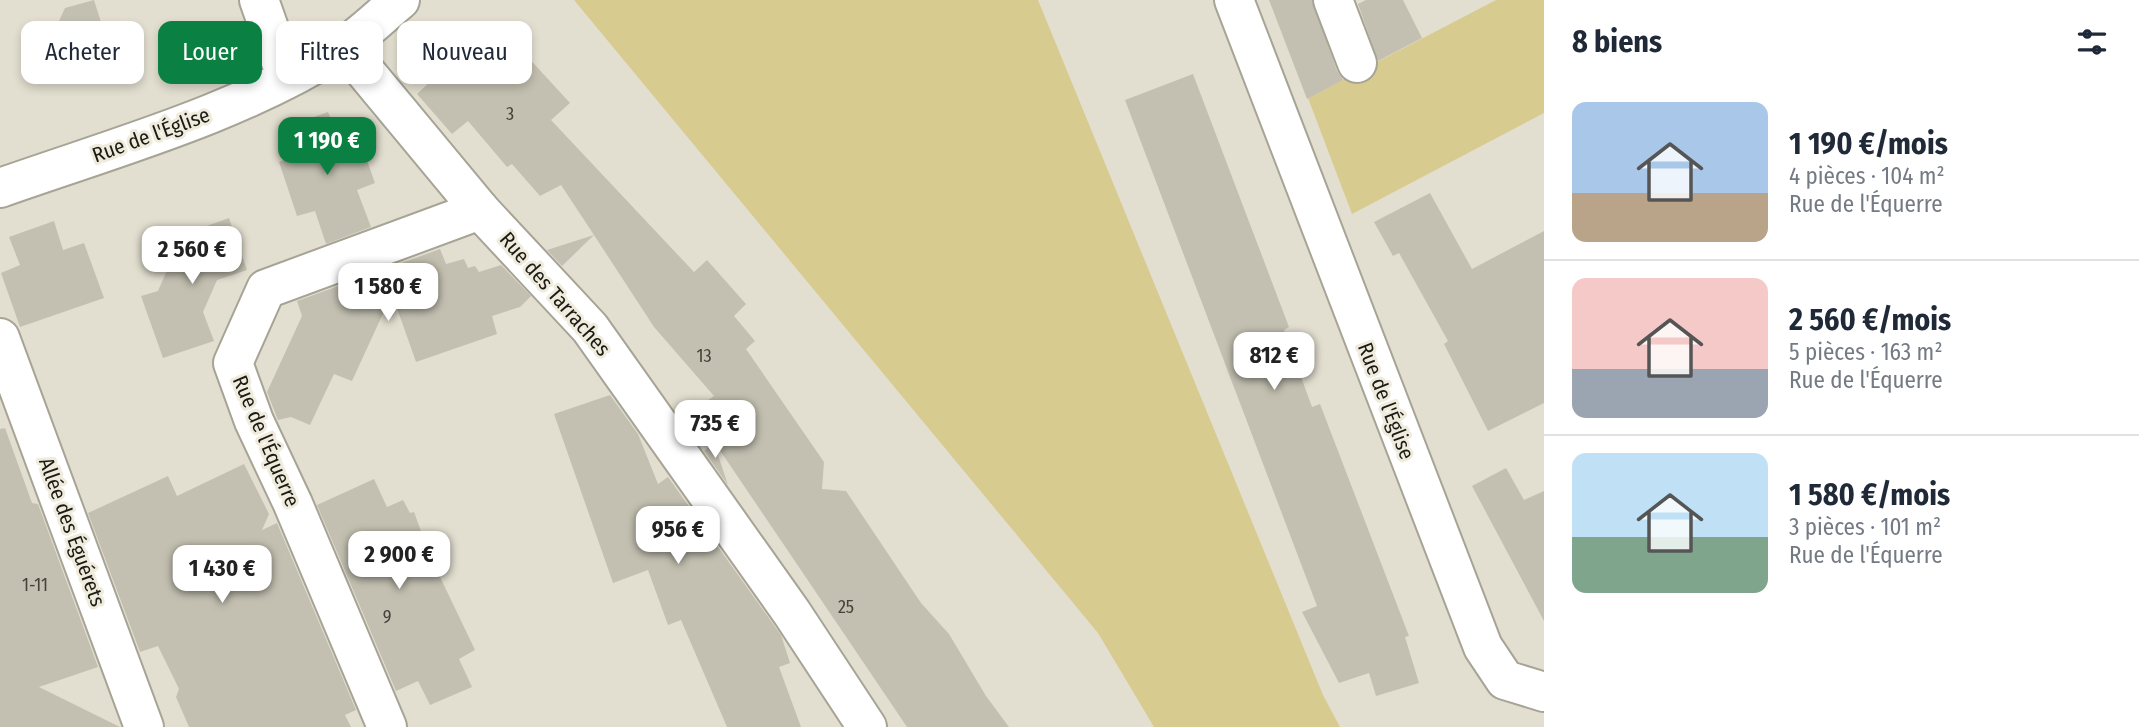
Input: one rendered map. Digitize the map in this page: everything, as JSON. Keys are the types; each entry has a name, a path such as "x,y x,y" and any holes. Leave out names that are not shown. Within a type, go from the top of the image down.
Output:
{"street":[{"path":"259,0 276,50"},
{"name":"Rue de l'Église","path":"374,21 400,0"},
{"name":"Rue de l'Église","path":"1234,0 1483,647 1505,680 1544,692"},
{"path":"1333,0 1357,63"},
{"name":"Rue de l'Église","path":"0,188 206,116 276,84"},
{"name":"Rue des Tarraches","path":"376,84 480,210 590,328 792,613 867,727"},
{"name":"Rue de l'Équerre","path":"387,727 293,504 254,421 233,363 266,289 480,210"},
{"name":"Allée des Éguérets","path":"0,338 144,727"}],"shaded area":[{"path":"574,0 1038,0 1323,695 1340,727 1154,727 1098,633"},
{"path":"1496,0 1544,0 1544,113 1352,214 1308,98"}],"building":[{"path":"94,0 101,21 59,21 65,8"},
{"path":"1269,0 1312,0 1337,71 1343,80 1307,99"},
{"path":"1366,0 1403,0 1422,38 1378,61 1358,4"},
{"path":"532,62 570,103 551,120 694,272 707,260 746,304 734,316 755,341 746,349 824,462 822,489 846,491 921,603 949,634 986,696 1009,727 907,727 715,443 725,435 704,403 714,396 654,327 561,185 540,196 512,164 507,167 468,121 452,134 417,94 428,84 532,84"},
{"path":"1193,74 1289,327 1284,330 1312,407 1320,404 1409,636 1405,637 1419,683 1376,696 1369,673 1339,683 1302,612 1317,606 1125,100"},
{"path":"328,112 343,146 360,141 375,183 357,190 371,227 326,244 315,211 297,216 279,162 294,156 284,128"},
{"path":"1430,193 1472,269 1544,231 1544,403 1488,431 1444,344 1448,341 1399,253 1393,256 1374,222"},
{"path":"229,218 247,270 217,280 203,312 214,341 163,358 141,296 158,291 173,259 168,240"},
{"path":"54,221 63,250 84,243 104,298 20,327 1,273 20,265 9,237"},
{"path":"594,235 562,266 547,250"},
{"path":"440,249 446,264 464,259 468,268 475,266 479,272 501,265 531,296 520,307 492,316 497,334 416,362 392,294 352,381 334,374 310,425 291,417 278,420 267,392 302,316 297,301"},
{"path":"610,395 638,434 658,484 668,477 781,635 790,663 779,667 801,727 727,727 681,620 668,625 648,570 613,583 554,414"},
{"path":"5,428 32,503 38,504 98,667 39,687 120,727 0,727 0,429"},
{"path":"714,443 728,485 704,451"},
{"path":"244,464 269,514 262,530 277,523 356,710 345,715 351,727 189,727 176,697 179,689 158,646 140,652 88,513 168,476 177,496"},
{"path":"1506,468 1524,500 1544,491 1544,621 1472,486"},
{"path":"374,479 387,507 403,500 410,513 414,512 430,556 475,650 459,659 472,687 430,705 418,681 396,691 317,505"}]}
